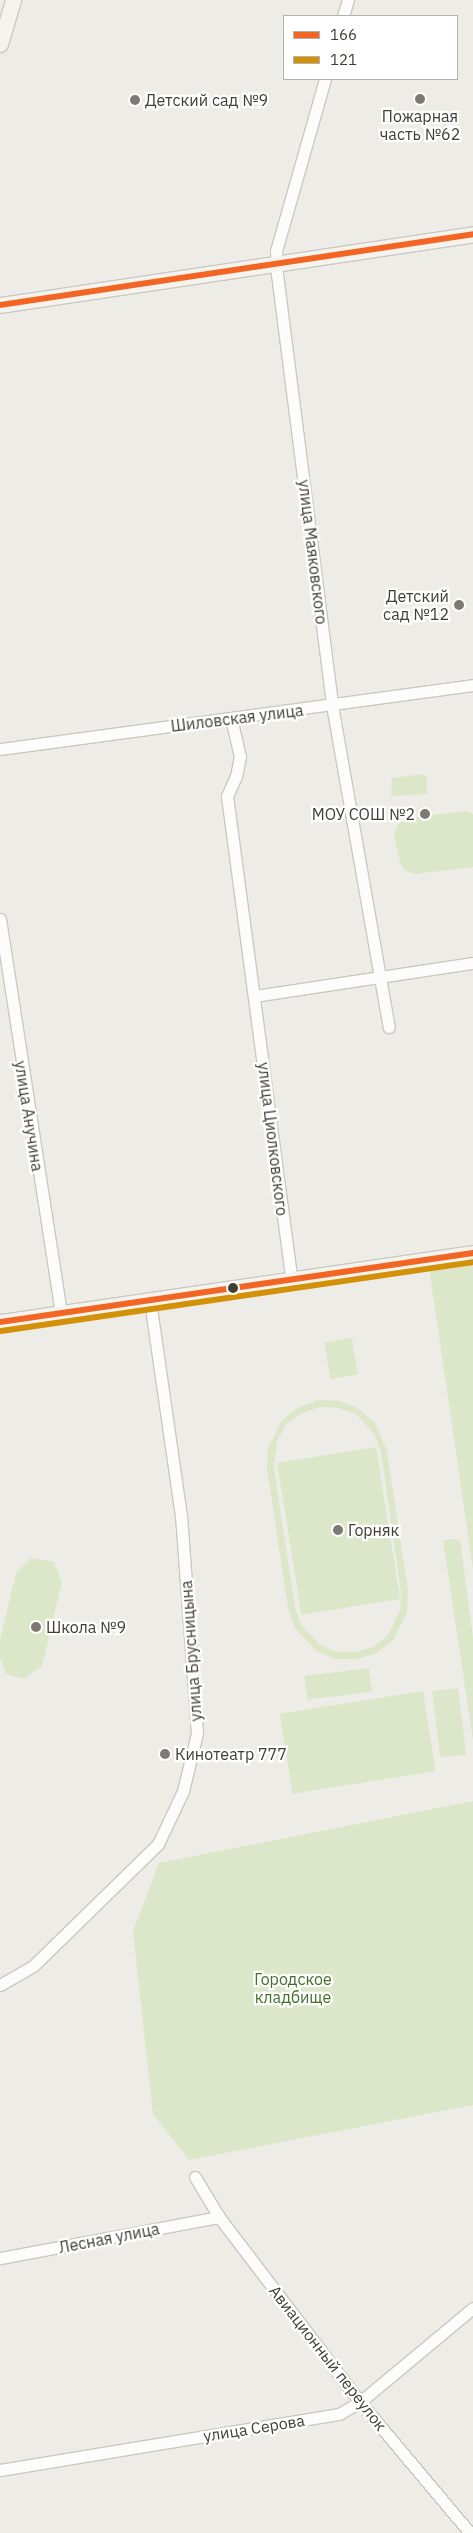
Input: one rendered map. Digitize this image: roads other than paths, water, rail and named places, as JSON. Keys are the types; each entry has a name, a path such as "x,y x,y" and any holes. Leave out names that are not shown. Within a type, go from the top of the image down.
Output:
{"street":[{"path":"0,44 13,0"},
{"path":"343,15 348,0"},
{"name":"улица Маяковского","path":"325,80 276,251 276,264 332,705 382,978 389,1027"},
{"path":"0,305 473,234"},
{"name":"Шиловская улица","path":"0,749 473,685"},
{"name":"улица Циолковского","path":"231,718 240,756 236,776 227,796 292,1282"},
{"name":"улица Анучина","path":"0,919 61,1314"},
{"path":"254,996 473,963"},
{"path":"0,1322 292,1282 473,1253"},
{"name":"улица Брусницына","path":"1,1985 33,1966 158,1844 182,1791 197,1733 182,1516 150,1301"},
{"name":"Авиационный переулок","path":"195,2177 219,2217 360,2402 470,2533"},
{"name":"Лесная улица","path":"0,2258 219,2217"},
{"name":"улица Серова","path":"0,2470 339,2414 360,2402 473,2308"}],"place":[{"name":"Пожарная часть №62","path":"420,99"},
{"name":"Детский сад №9","path":"135,100"},
{"name":"Детский сад №12","path":"459,605"},
{"name":"МОУ СОШ №2","path":"425,814"},
{"name":"Горняк","path":"338,1530"},
{"name":"Школа №9","path":"36,1627"},
{"name":"Кинотеатр 777","path":"165,1754"}],"park label":[{"name":"Городское кладбище","path":"293,1988"}]}
